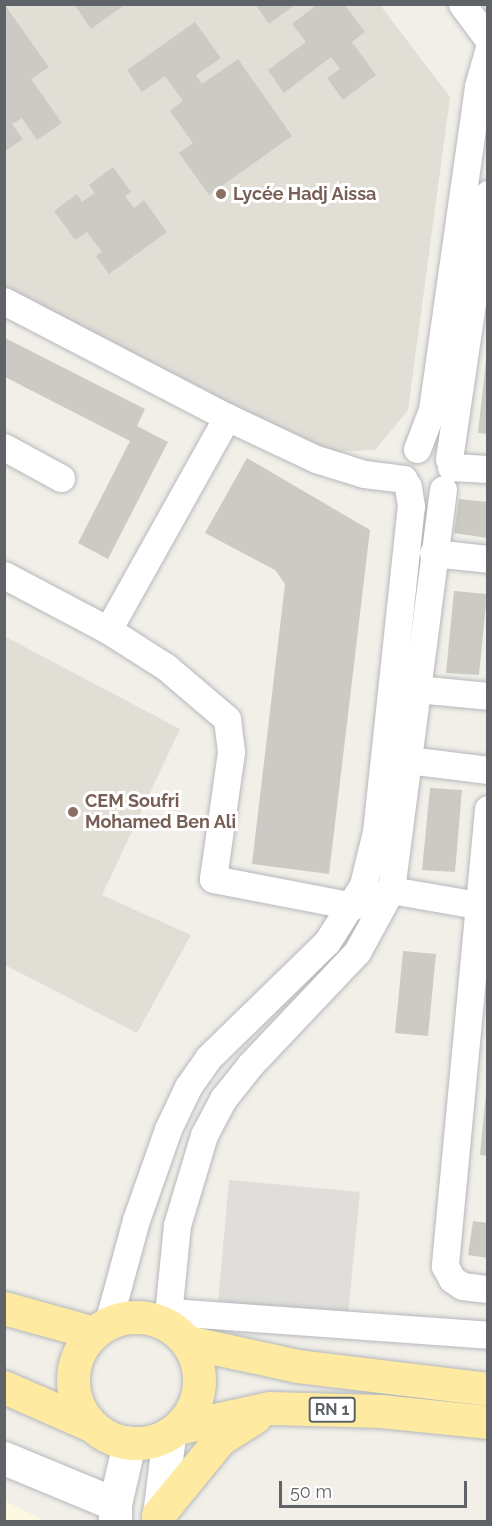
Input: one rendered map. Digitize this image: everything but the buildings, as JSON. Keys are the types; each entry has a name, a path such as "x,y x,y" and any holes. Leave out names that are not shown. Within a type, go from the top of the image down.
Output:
{"highway":[{"path":"4,1308 101,1328"},
{"path":"4,1387 91,1425 109,1437 129,1443 174,1432 196,1399 199,1378 175,1326 148,1318 128,1317 101,1328 81,1349 74,1368 73,1389 79,1408 91,1425"},
{"name":"RN 1","path":"175,1326 298,1366 488,1389"},
{"path":"158,1518 220,1438 270,1408"},
{"name":"RN 1","path":"174,1432 270,1408 381,1412 488,1422"}],"street":[{"path":"462,4 488,39"},
{"path":"101,1328 168,1129 188,1087 208,1059 327,942 353,906 370,864 376,832 411,515 403,465 417,449 432,410 478,86 488,51"},
{"path":"488,194 448,472 433,553 391,890 357,952 223,1099 204,1135 182,1204 175,1326 488,1335"},
{"path":"4,301 226,417 340,468 406,483 429,495 448,472 488,469"},
{"path":"108,630 226,417"},
{"path":"4,447 61,478"},
{"path":"417,449 438,449 448,472"},
{"path":"433,553 488,559"},
{"path":"4,575 108,630 166,667 226,719 231,752 213,879 353,906 391,890 482,907"},
{"path":"417,689 488,696"},
{"path":"408,760 488,770"},
{"path":"488,809 478,1019 445,1266 452,1280 462,1286 488,1289"},
{"path":"158,1518 174,1432"},
{"path":"4,1458 115,1513 129,1443"}],"shaded area":[{"name":"Lycée Hadj Aissa","path":"4,5 380,5 450,97 408,410 375,450 308,453 5,292"},
{"name":"CEM Soufri Mohamed Ben Ali","path":"4,636 180,729 102,895 191,935 137,1033 5,965"},
{"path":"229,1180 360,1192 348,1315 218,1303"},
{"path":"5,1501 45,1521 5,1521"}],"place":[{"name":"Lycée Hadj Aissa","path":"221,194"},
{"name":"CEM Soufri Mohamed Ben Ali","path":"73,812"}]}
